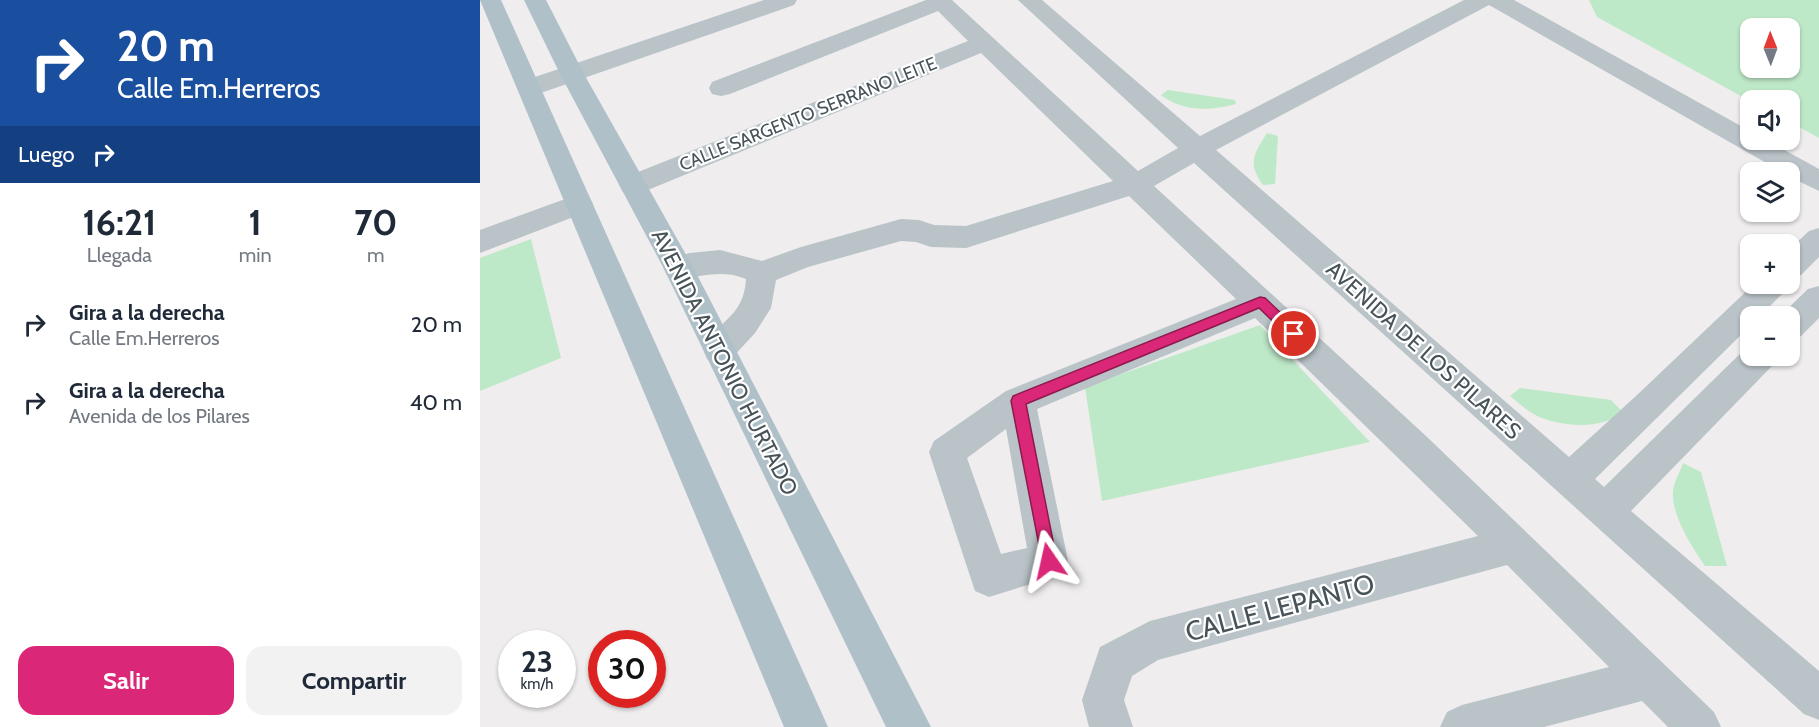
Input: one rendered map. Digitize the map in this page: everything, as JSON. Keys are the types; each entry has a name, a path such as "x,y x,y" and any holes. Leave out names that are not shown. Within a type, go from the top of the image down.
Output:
{"main road":[{"path":"490,0 806,727"},
{"name":"AVENIDA ANTONIO HURTADO","path":"535,0 572,74 678,267 909,727"}],"street":[{"path":"529,88 786,0"},
{"name":"AVENIDA DE LOS PILARES","path":"1029,0 1819,699"},
{"path":"678,267 709,260 740,263 761,273 801,258 901,231 919,231 931,236 966,237 1136,184 1197,149 1481,0"},
{"path":"1497,0 1819,181"},
{"path":"721,88 940,1 1260,302 1699,727"},
{"name":"CALLE SARGENTO SERRANO LEITE","path":"633,185 983,43"},
{"path":"480,242 579,204"},
{"path":"1800,257 1819,239"},
{"path":"719,349 758,304 761,292 761,273"},
{"path":"1570,479 1648,407 1763,294"},
{"path":"1800,317 1819,298"},
{"path":"1018,401 1049,561 989,577 947,452 1018,401 1260,302"},
{"path":"1605,512 1750,366"},
{"name":"CALLE LEPANTO","path":"1111,727 1103,700 1115,662 1150,642 1514,546"},
{"path":"1462,727 1649,678"}],"green space":[{"path":"1589,0 1819,0 1819,138 1800,128 1800,90 1740,90 1740,96 1597,17"},
{"path":"1168,90 1235,100 1236,104 1206,109 1187,107 1169,101 1161,95"},
{"path":"1267,133 1278,136 1275,184 1263,185 1255,171 1254,159"},
{"path":"531,239 561,358 480,391 480,258"},
{"path":"1260,325 1370,442 1102,501 1085,387"},
{"path":"1520,388 1611,400 1623,412 1604,422 1593,424 1558,423 1537,416 1510,396"},
{"path":"1683,463 1701,472 1727,566 1705,566 1679,520 1675,510 1673,491"}],"route":[{"path":"1049,561 1018,401 1260,302 1294,334"}]}
